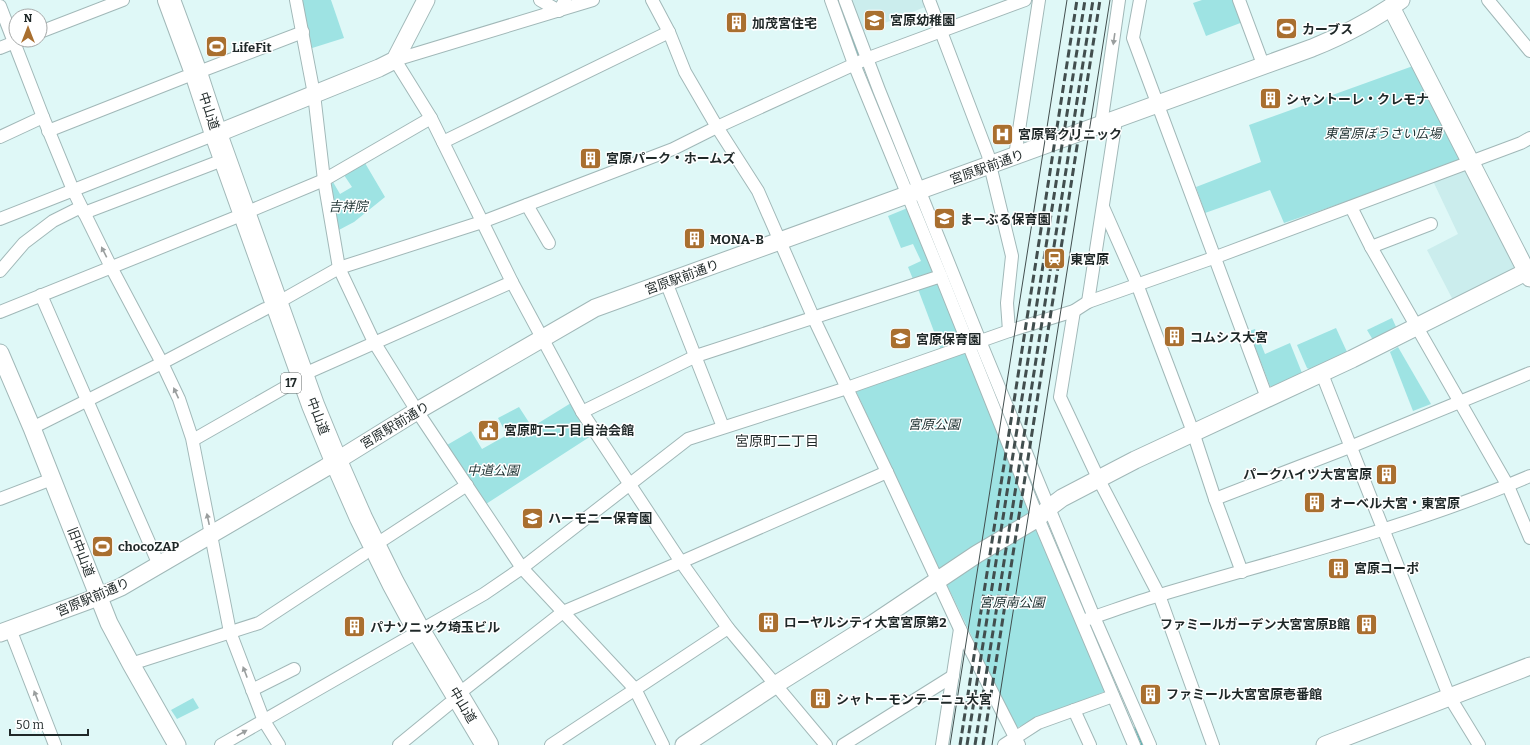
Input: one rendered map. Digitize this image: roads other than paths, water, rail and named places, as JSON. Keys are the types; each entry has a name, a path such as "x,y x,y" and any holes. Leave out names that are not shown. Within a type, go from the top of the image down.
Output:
{"highway":[{"name":"中山道","path":"158,0 190,75"},
{"name":"中山道","path":"169,0 190,75 297,379 330,464 350,527 370,550 382,588 414,634 453,700 487,745"},
{"name":"中山道","path":"211,136 215,164 240,215"},
{"name":"中山道","path":"453,700 473,745"}],"street":[{"path":"48,29 123,0"},
{"path":"296,0 314,94 324,180 339,268 374,342 417,411 522,568 635,689 664,745"},
{"path":"395,60 426,0"},
{"path":"540,0 559,11"},
{"path":"559,11 565,0"},
{"path":"0,219 380,68 395,60 593,0"},
{"path":"652,0 669,32 685,72 717,127 758,191 814,319 960,630 1018,741"},
{"path":"831,0 860,61 1088,619 1150,745"},
{"path":"845,0 860,61"},
{"path":"930,0 988,155 1012,256 1006,303 1009,331"},
{"path":"32,428 162,363 271,306 339,268 482,222 673,149 860,61 1025,0"},
{"path":"1015,156 1039,0"},
{"path":"1088,302 1103,207 1108,123 1119,0"},
{"path":"1140,0 1133,38 1216,257 1267,398"},
{"path":"1239,0 1264,66"},
{"path":"1488,0 1530,51"},
{"path":"684,745 1044,512 1062,498 1193,432 1322,374 1529,273 1471,162 1393,2"},
{"name":"宮原駅前通り","path":"5,631 121,587 211,535 417,411 595,308 1159,105 1338,38 1393,2"},
{"path":"0,6 8,22"},
{"path":"48,131 303,32"},
{"path":"443,142 669,32"},
{"path":"19,48 48,131 73,190 179,399 193,440 230,632 264,721 279,745"},
{"path":"395,60 431,118 512,282 582,412 681,562 728,628 826,745"},
{"path":"0,137 43,117"},
{"path":"0,312 324,180 431,118"},
{"path":"221,745 484,594 522,568 688,439 847,388 1009,331 1074,311 1088,302 1351,207 1530,138"},
{"path":"0,271 24,243 53,221 215,164"},
{"path":"914,193 941,276 975,343"},
{"path":"527,205 548,244"},
{"path":"1103,207 1137,284 1193,432 1215,499 1242,572"},
{"path":"1351,207 1371,247 1508,486 1530,538"},
{"path":"1371,247 1431,224"},
{"path":"582,412 696,356 814,319 941,276"},
{"path":"193,440 297,379 374,342 512,282"},
{"path":"666,282 723,427"},
{"path":"41,295 160,565"},
{"path":"1074,311 1060,397 1099,480 1159,595 1213,745"},
{"name":"旧中山道","path":"0,353 4,372 32,428 98,597 116,637 177,745"},
{"path":"1215,499 1350,447 1530,373"},
{"path":"1322,374 1449,696 1479,745"},
{"path":"399,745 563,612 887,472"},
{"path":"1088,619 1159,595 1242,572 1384,529 1508,486 1530,476"},
{"path":"0,499 52,479"},
{"path":"131,664 258,623 467,485"},
{"path":"1088,619 1113,696 1134,745"},
{"path":"550,745 728,628"},
{"path":"942,745 960,630"},
{"path":"5,631 56,745"},
{"path":"1325,745 1530,666"},
{"path":"252,690 294,669"},
{"path":"843,745 953,676"},
{"path":"1005,745 1018,741 1038,723 1113,696"},
{"path":"1074,710 1090,745"}],"waterway":[{"path":"838,0 861,59"},
{"path":"1136,728 1143,745"}],"tram line":[{"path":"950,745 1067,0"},
{"path":"992,745 1110,0"}],"railway":[{"path":"960,745 1077,0"},
{"path":"967,745 1085,0"},
{"path":"975,745 1093,0"},
{"path":"983,745 1100,0"}],"place":[{"name":"宮原幼稚園","path":"875,20"},
{"name":"加茂宮住宅","path":"736,23"},
{"name":"カーブス","path":"1287,29"},
{"name":"LifeFit","path":"217,47"},
{"name":"シャントーレ・クレモナ","path":"1270,99"},
{"name":"宮原腎クリニック","path":"1002,134"},
{"name":"宮原パーク・ホームズ","path":"591,158"},
{"name":"まーぶる保育園","path":"944,219"},
{"name":"MONA-B","path":"694,239"},
{"name":"東宮原","path":"1054,259"},
{"name":"コムシス大宮","path":"1175,337"},
{"name":"宮原保育園","path":"900,339"},
{"name":"宮原町二丁目自治会館","path":"488,430"},
{"name":"パークハイツ大宮宮原","path":"1387,474"},
{"name":"オーベル大宮・東宮原","path":"1315,503"},
{"name":"ハーモニー保育園","path":"532,518"},
{"name":"chocoZAP","path":"103,546"},
{"name":"宮原コーポ","path":"1339,568"},
{"name":"ローヤルシティ大宮宮原第2","path":"769,622"},
{"name":"ファミールガーデン大宮宮原B館","path":"1366,624"},
{"name":"パナソニック埼玉ビル","path":"354,627"},
{"name":"ファミール大宮宮原壱番館","path":"1151,694"},
{"name":"シャトーモンテーニュ大宮","path":"821,699"}],"district":[{"name":"宮原町二丁目","path":"777,441"}],"park label":[{"name":"東宮原ぼうさい広場","path":"1383,133"},
{"name":"吉祥院","path":"348,206"},
{"name":"宮原公園","path":"934,424"},
{"name":"中道公園","path":"493,470"},
{"name":"宮原南公園","path":"1012,602"}]}
